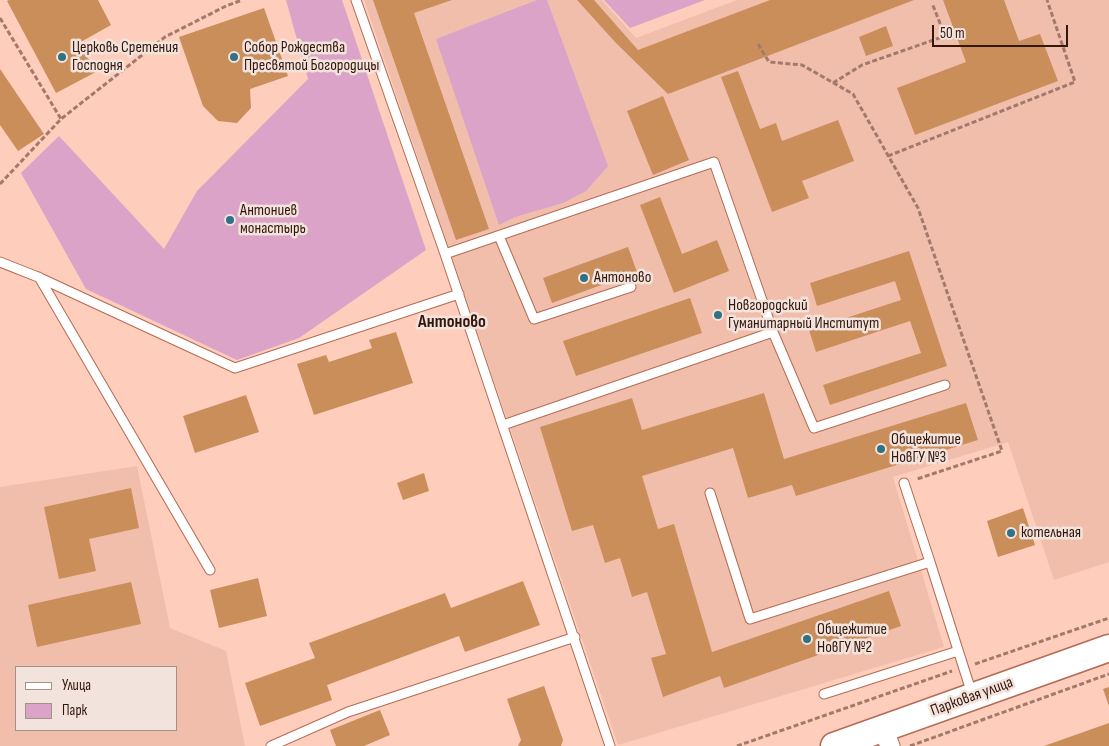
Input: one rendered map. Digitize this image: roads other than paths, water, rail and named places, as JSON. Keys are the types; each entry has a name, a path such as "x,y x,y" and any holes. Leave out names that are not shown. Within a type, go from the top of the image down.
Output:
{"street":[{"name":"Парковая улица","path":"834,746 886,737 973,697 1109,648"}],"lane":[{"path":"356,0 446,254 610,746"},
{"path":"446,254 714,162 773,332 814,428 945,385"},
{"path":"499,236 534,319 631,287"},
{"path":"0,262 38,277 235,368 459,294"},
{"path":"38,277 210,570"},
{"path":"503,425 773,332"},
{"path":"904,483 973,697"},
{"path":"710,493 750,618 930,562"},
{"path":"271,746 348,712 575,637"},
{"path":"824,694 958,651"}],"place":[{"name":"Церковь Сретения Господня","path":"62,57"},
{"name":"Собор Рождества Пресвятой Богородицы","path":"234,57"},
{"name":"Антониев монастырь","path":"230,220"},
{"name":"Антоново","path":"584,278"},
{"name":"Новгородский Гуманитарный Институт","path":"718,315"},
{"name":"Общежитие НовГУ №3","path":"881,449"},
{"name":"котельная","path":"1011,533"},
{"name":"Общежитие НовГУ №2","path":"807,639"}],"district":[{"name":"Антоново","path":"452,322"}]}
